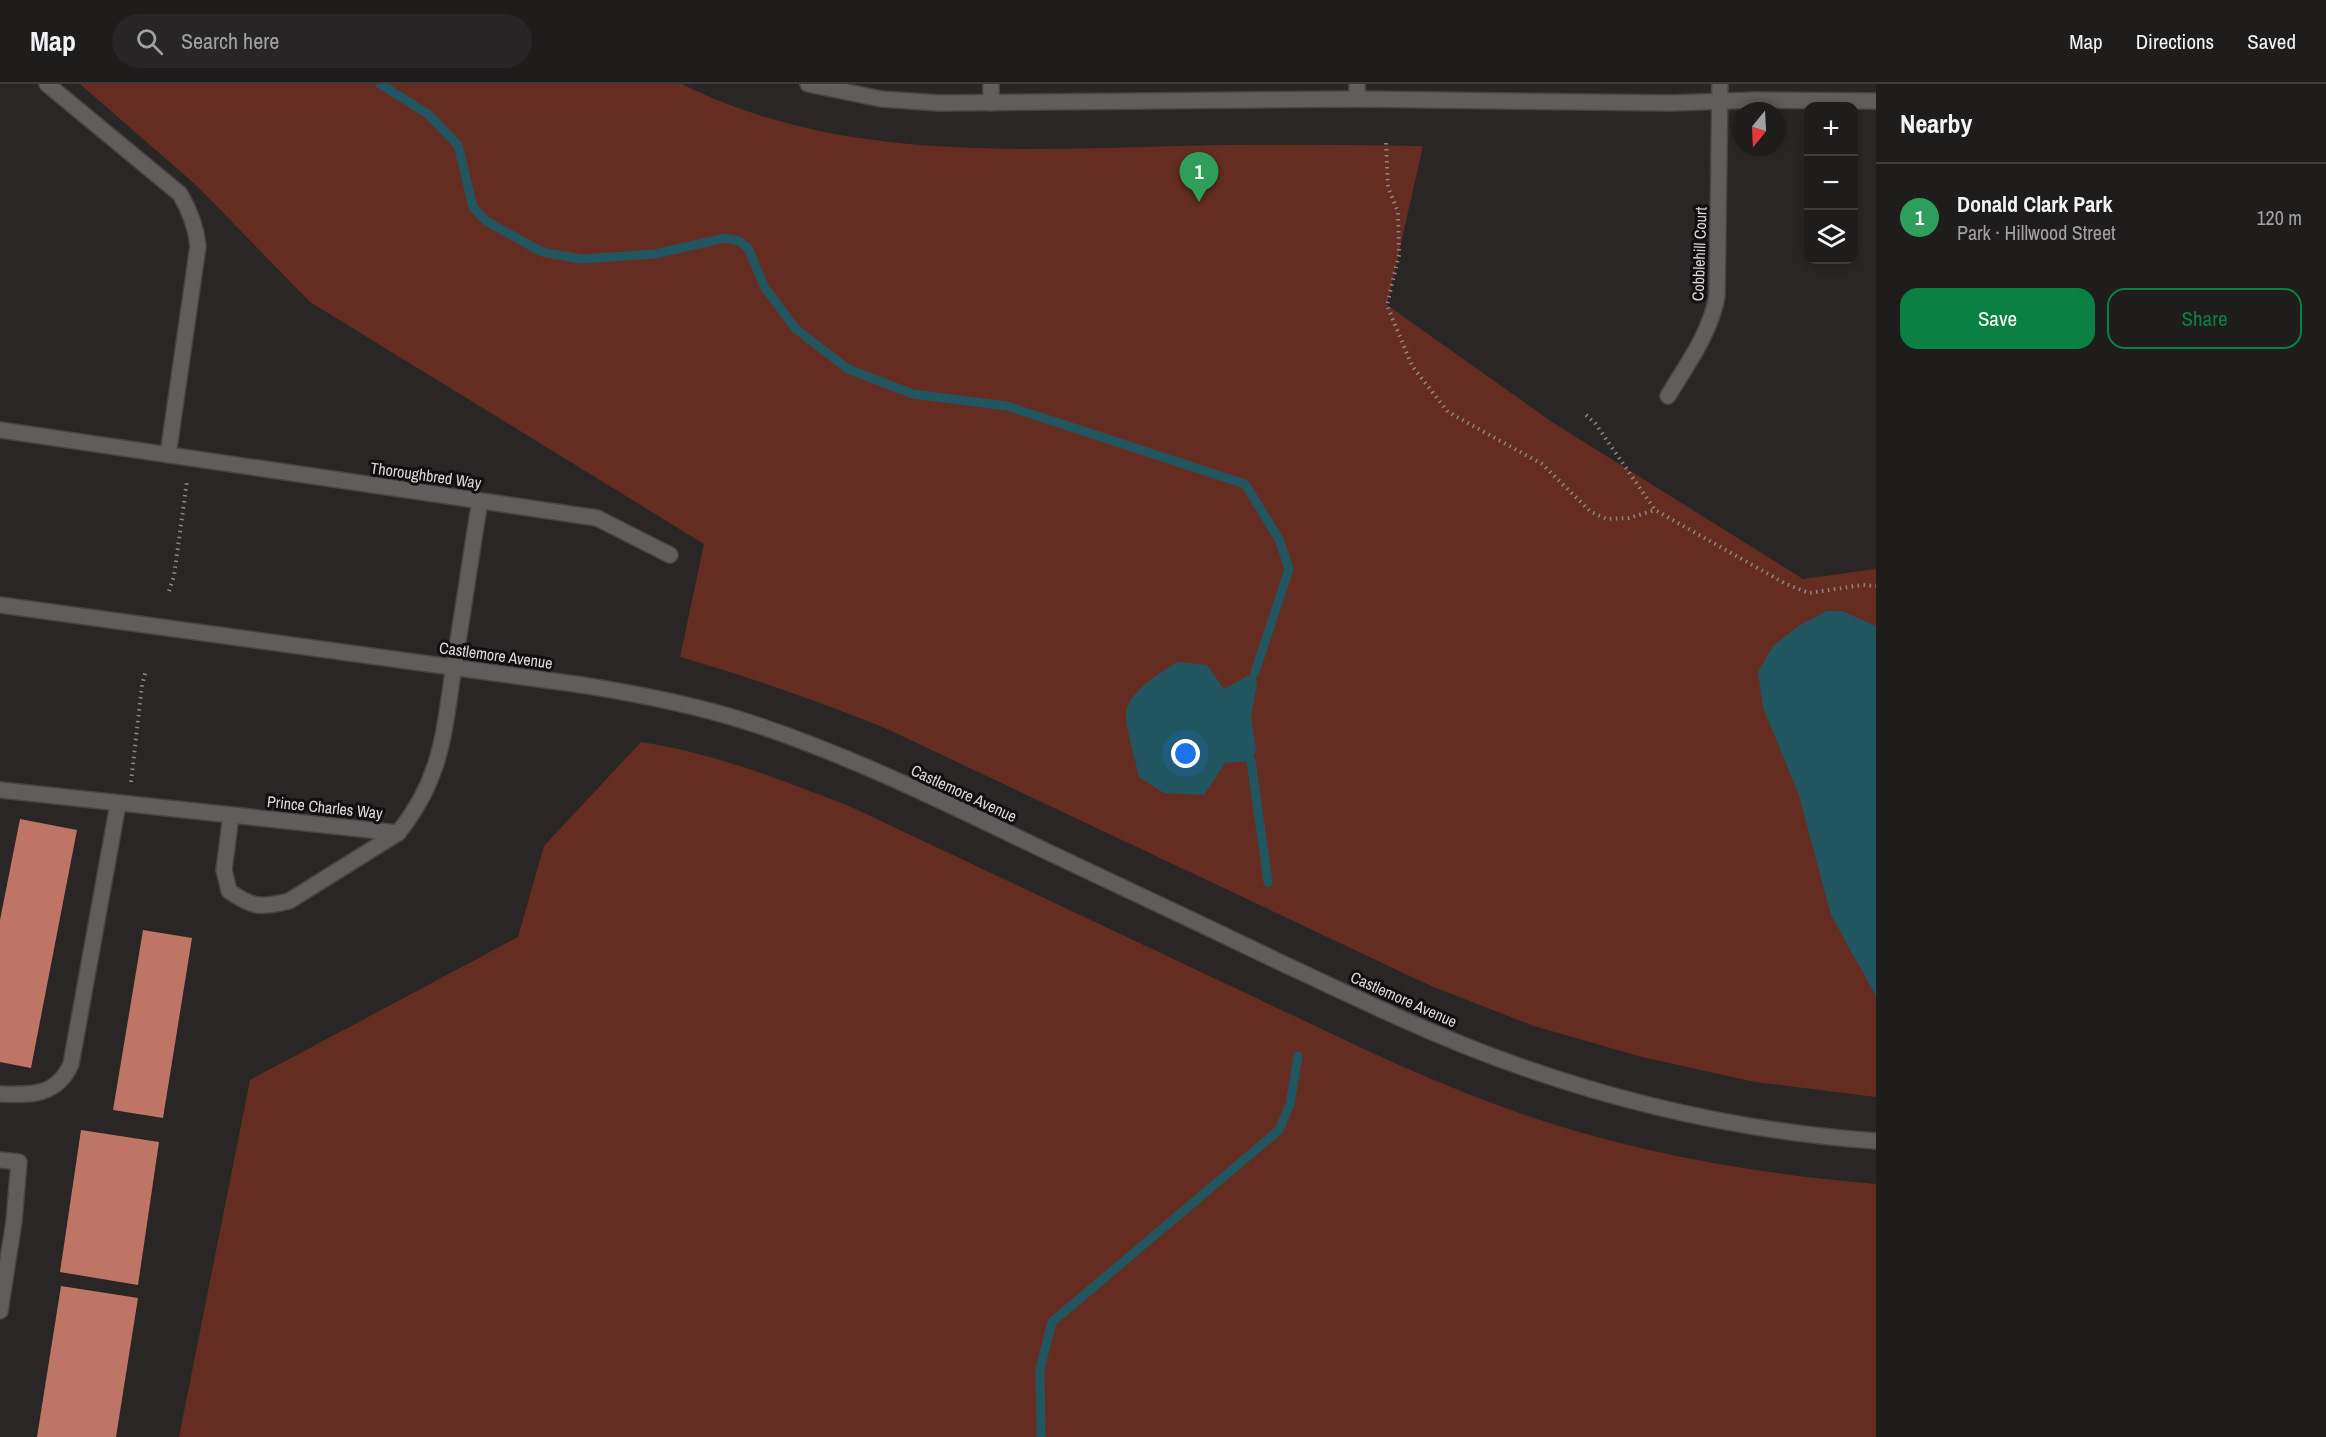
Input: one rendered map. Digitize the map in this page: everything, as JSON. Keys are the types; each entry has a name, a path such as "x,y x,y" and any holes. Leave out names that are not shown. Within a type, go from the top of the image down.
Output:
{"street":[{"path":"47,84 180,194 189,208 196,229 198,246 168,455"},
{"path":"808,84 881,99 939,103 1357,92 1671,103 1876,101"},
{"path":"991,84 991,103"},
{"name":"Cobblehill Court","path":"1668,396 1707,332 1717,296 1720,84"},
{"name":"Thoroughbred Way","path":"0,430 597,518 670,555"},
{"name":"Prince Charles Way","path":"0,790 398,833 416,811 438,762 447,724 480,501"},
{"name":"Castlemore Avenue","path":"0,604 582,685 679,703 751,723 810,744 914,788 1447,1039 1543,1074 1639,1102 1782,1131 1876,1140"},
{"path":"0,1094 26,1095 43,1092 65,1077 71,1064 118,804"},
{"path":"231,815 224,870 229,891 248,904 270,906 289,901 398,833"},
{"path":"0,1160 19,1162 14,1221 0,1311"}],"path":[{"path":"1386,142 1388,187 1398,212 1399,255 1387,305 1412,366 1448,412 1542,464 1591,512 1607,519 1629,518 1655,510"},
{"path":"1586,415 1595,423 1655,510 1786,584 1809,593 1862,585 1876,586"},
{"path":"169,591 174,576 188,481"},
{"path":"131,783 142,685 146,670"}],"shaded area":[{"path":"80,84 682,84 741,109 801,127 862,139 925,145 1051,149 1238,145 1423,146 1387,305 1552,422 1803,579 1876,569 1876,1097 1755,1082 1642,1057 1534,1026 1431,986 885,728 783,690 680,657 704,544 310,302 196,185"},
{"path":"641,742 720,760 847,805 1364,1049 1445,1085 1507,1109 1656,1152 1744,1168 1876,1184 1876,1437 179,1437 250,1080 518,937 544,846"}],"water":[{"path":"1827,611 1842,611 1876,626 1876,996 1831,915 1798,792 1763,708 1758,672 1773,646 1800,625"},
{"path":"1178,662 1207,665 1224,689 1255,672 1257,683 1251,717 1256,751 1251,761 1225,763 1204,795 1164,793 1139,777 1127,726 1126,713 1133,697 1147,683"}],"building":[{"path":"20,819 77,830 31,1068 0,1062 0,920"},
{"path":"143,930 192,938 163,1118 113,1110"},
{"path":"81,1130 159,1142 138,1285 60,1272"},
{"path":"61,1286 138,1298 116,1437 37,1437"}],"waterway":[{"path":"380,84 428,114 458,145 473,207 486,221 542,252 582,259 655,254 725,238 739,241 748,248 765,288 796,329 848,369 913,394 1007,406 1245,484 1279,539 1289,569 1255,672"},
{"path":"1251,761 1268,882"},
{"path":"1041,1437 1040,1369 1052,1322 1279,1130 1290,1104 1298,1056"}],"place":[{"name":"Donald Clark Park","path":"1199,202"}]}
